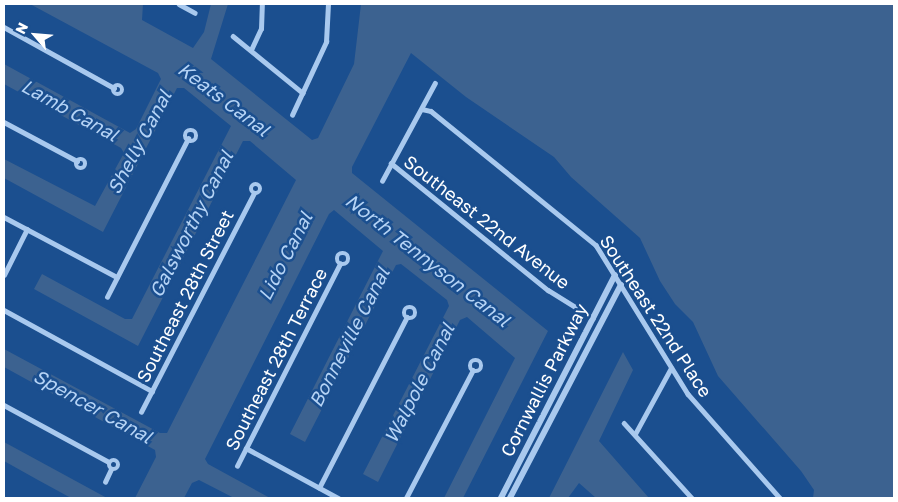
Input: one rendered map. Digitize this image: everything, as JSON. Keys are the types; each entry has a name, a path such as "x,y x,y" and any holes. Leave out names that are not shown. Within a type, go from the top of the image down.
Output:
{"street":[{"path":"179,4 195,13"},
{"path":"251,50 261,29 262,4"},
{"path":"292,115 304,93 326,42 328,4"},
{"path":"4,27 114,88"},
{"path":"233,36 304,93"},
{"path":"382,181 417,112 422,109 435,83"},
{"name":"Southeast 22nd Place","path":"422,109 431,111 588,238 600,250 671,368 697,405 775,491 777,498"},
{"path":"4,122 77,161"},
{"path":"107,296 188,139"},
{"name":"Southeast 22nd Avenue","path":"391,163 548,290 593,318"},
{"name":"Southeast 28th Street","path":"141,412 254,193"},
{"path":"4,217 117,277"},
{"path":"4,275 27,229"},
{"name":"Southeast 28th Terrace","path":"236,466 340,264"},
{"name":"Cornwallis Parkway","path":"501,498 615,275"},
{"name":"Cornwallis Parkway","path":"510,498 621,285"},
{"path":"4,310 152,391"},
{"path":"319,488 406,317"},
{"path":"634,434 671,368"},
{"path":"406,498 473,370"},
{"path":"4,405 109,462 113,460 119,464 118,468 111,470 104,482"},
{"path":"624,423 692,498"},
{"path":"246,448 338,498"},
{"path":"524,452 532,456"},
{"path":"109,462 111,470"}],"water":[{"path":"30,4 143,4 142,20 193,48 204,32 211,4 228,4 211,59 312,140 318,138 354,64 361,4 894,4 894,498 813,498 814,490 801,471 718,376 693,322 675,304 660,281 640,238 571,177 554,157 466,97 411,53 352,167 352,173 548,331 463,498 444,498 515,358 467,317 460,320 378,482 363,474 449,306 447,300 401,264 396,265 305,442 290,434 383,251 334,210 329,214 205,459 208,464 270,498 234,498 199,480 192,483 184,498 135,498 156,457 155,450 4,367 4,349 160,433 167,433 296,180 250,141 243,141 138,346 34,289 42,274 125,319 132,319 231,126 184,88 177,88 103,232 4,178 4,159 95,206 124,153 121,148 4,84 4,64 130,133 136,129 161,79 158,73"},
{"path":"623,352 633,370 599,441 649,498 596,498 579,483 568,498 549,498"},
{"path":"4,442 107,498 71,498 4,461"}],"water label":[{"name":"Keats Canal","path":"224,99"},
{"name":"Lamb Canal","path":"70,110"},
{"name":"Shelly Canal","path":"139,142"},
{"name":"Galsworthy Canal","path":"191,224"},
{"name":"Lido Canal","path":"285,256"},
{"name":"North Tennyson Canal","path":"428,260"},
{"name":"Bonneville Canal","path":"349,337"},
{"name":"Walpole Canal","path":"419,383"},
{"name":"Spencer Canal","path":"93,406"}]}
